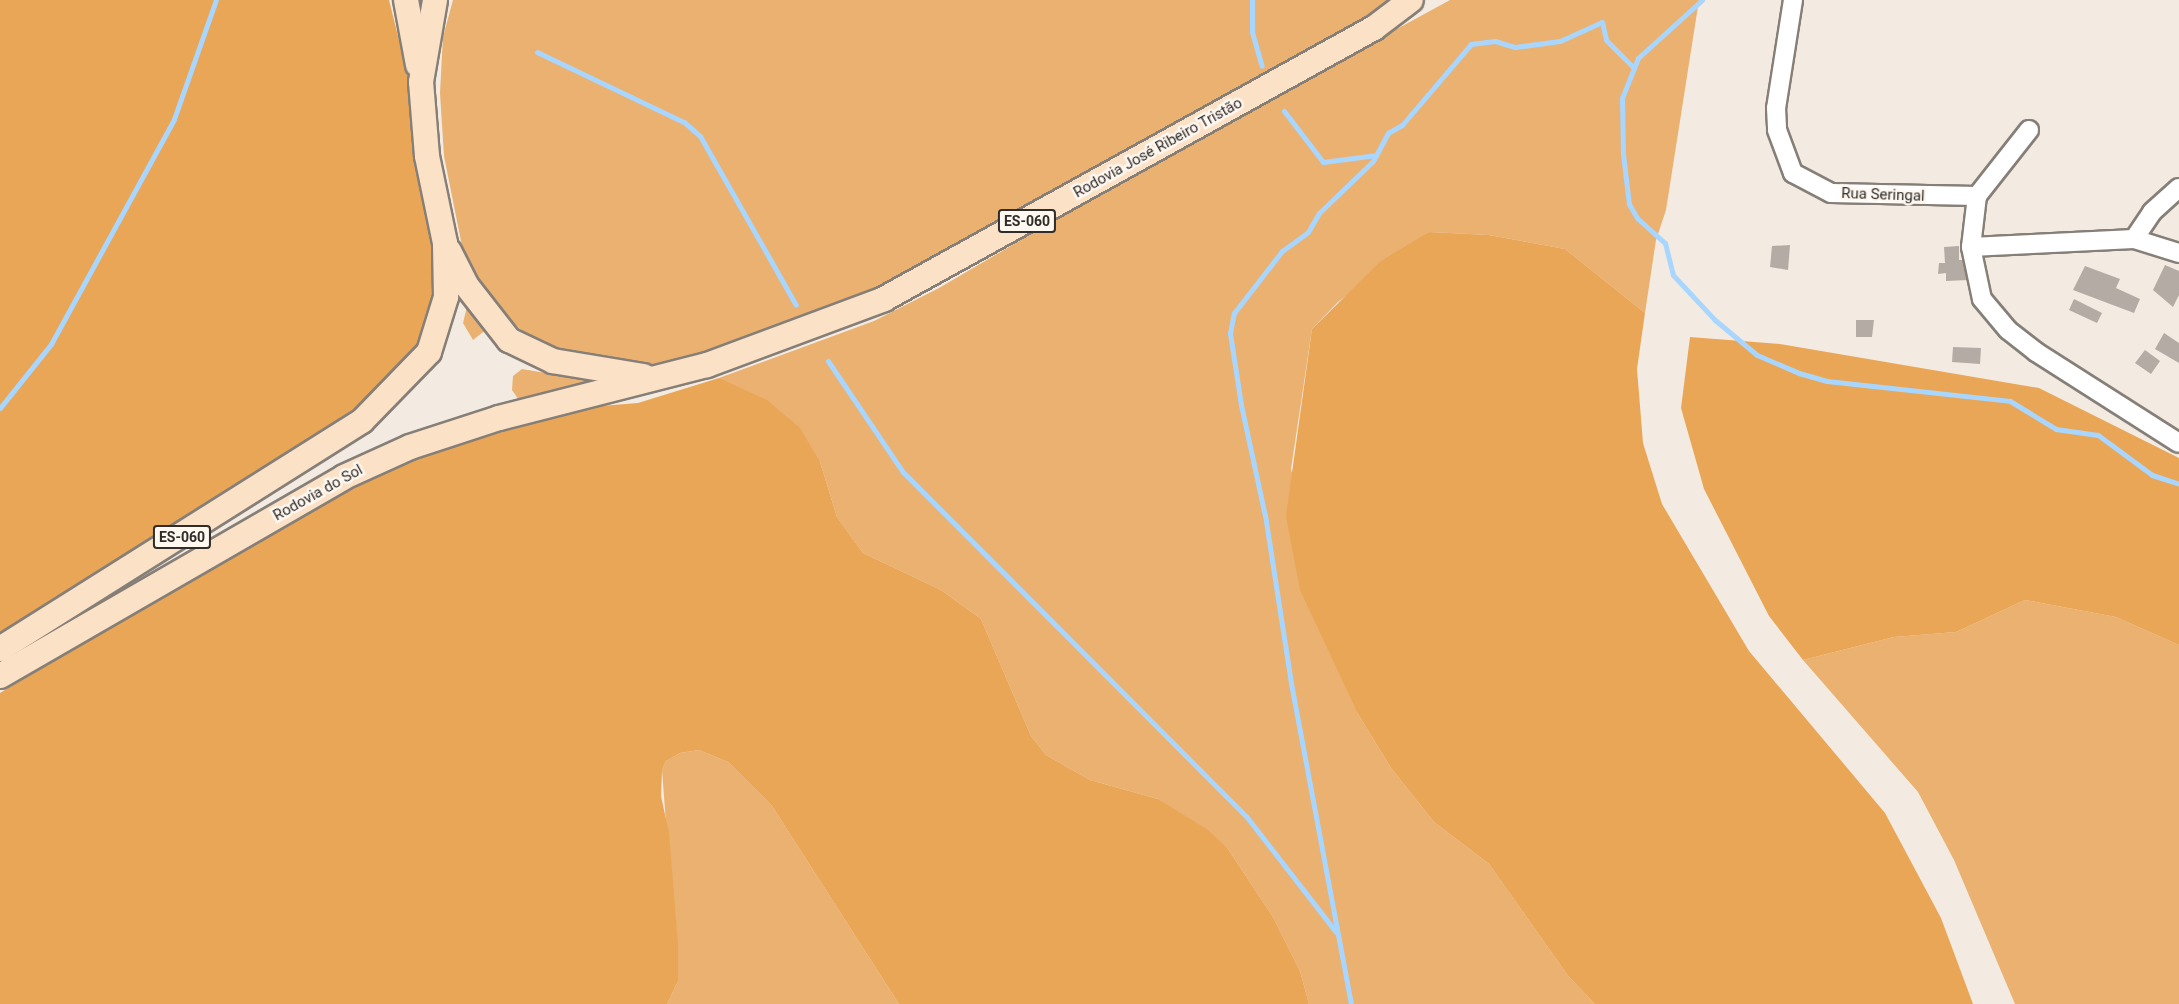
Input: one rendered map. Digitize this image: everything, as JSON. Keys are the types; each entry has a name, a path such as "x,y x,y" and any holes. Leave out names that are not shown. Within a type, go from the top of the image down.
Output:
{"main road":[{"path":"406,0 421,82"},
{"name":"ES-060","path":"0,649 362,421 418,367 438,336 446,297 445,243 427,156 421,82 435,0"},
{"name":"Rodovia José Ribeiro Tristão","path":"664,377 797,335 884,299 1374,28 1411,0"},
{"path":"1374,28 1428,0"},
{"path":"445,243 485,312 508,339 532,354 623,375 664,377"},
{"name":"Rodovia do Sol","path":"0,676 344,477 410,447 499,418 664,377"}],"street":[{"name":"Rua Seringal","path":"1793,0 1776,108 1777,130 1793,173 1831,193 1977,196"},
{"path":"2029,130 1977,196 1971,247 1982,299 2008,330 2179,443"},
{"path":"2134,239 2152,212 2179,188"},
{"path":"1971,247 2134,239 2179,253"}],"shaded area":[{"path":"0,0 389,0 408,76 415,164 441,269 431,321 410,362 367,400 132,555 0,632"},
{"path":"453,0 1394,0 922,270 816,315 701,356 652,365 591,362 544,349 495,308 463,251 444,156 440,93 443,37"},
{"path":"1450,0 1699,0 1666,210 1656,240 1645,313 1565,249 1489,235 1429,232 1338,302 1312,329 1291,469 1358,714 1391,768 1434,822 1489,864 1569,977 1595,1004 1309,1004 1300,971 1273,917 1228,849 1158,799 1090,780 1046,755 1031,736 981,619 941,590 863,553 837,517 820,462 719,378 874,321 939,288 1159,159"},
{"path":"1429,232 1489,235 1565,249 1645,313 1637,369 1643,443 1662,504 1749,651 1885,813 1941,918 1973,1004 1595,1004 1569,977 1489,864 1434,822 1391,768 1358,714 1300,590 1286,516 1312,329 1381,261"},
{"path":"471,290 496,322 473,340 463,323"},
{"path":"1690,337 1780,344 2039,388 2179,458 2179,645 2116,617 2025,600 1956,632 1894,637 1803,660 1769,616 1704,489 1681,408"},
{"path":"522,369 593,381 519,400 512,390 513,376"},
{"path":"719,378 767,400 800,428 820,462 837,517 863,553 941,590 981,619 1031,736 1046,755 1090,780 1158,799 1208,830 1228,849 1273,917 1300,971 1309,1004 899,1004 772,806 728,762 699,750 680,753 666,761 662,770 661,796 669,833 678,944 678,981 667,1004 0,1004 0,693 231,553 402,461 588,407 638,403"},
{"path":"2025,600 2116,617 2179,645 2179,1004 2015,1004 1954,860 1918,792 1803,660 1894,637 1956,632"},
{"path":"699,750 728,762 772,806 899,1004 667,1004 678,981 662,770 666,761 680,753"}],"building":[{"path":"1790,245 1788,270 1770,267 1772,246"},
{"path":"1959,246 1959,260 1970,260 1968,280 1946,281 1946,273 1938,274 1939,263 1945,263 1944,247"},
{"path":"2165,265 2179,271 2179,295 2173,307 2153,290"},
{"path":"2085,266 2120,279 2116,288 2140,299 2134,313 2073,290"},
{"path":"2074,299 2102,313 2097,323 2069,310"},
{"path":"1856,320 1874,320 1872,337 1856,337"},
{"path":"2164,333 2179,343 2179,363 2155,349"},
{"path":"1953,347 1981,348 1980,364 1952,362"},
{"path":"2145,350 2160,361 2151,374 2135,363"}],"waterway":[{"path":"0,408 51,344 174,119 216,0"},
{"path":"1252,0 1252,32 1262,66"},
{"path":"1702,0 1638,58 1622,98 1623,154 1629,204 1637,218 1665,243 1673,275 1715,320 1757,355 1799,373 1827,381 2010,401 2056,429 2098,435 2152,475 2179,484"},
{"path":"1351,1004 1291,683 1265,516 1241,405 1230,333 1234,313 1282,251 1308,232 1319,213 1373,161 1388,133 1402,125 1471,44 1495,41 1515,47 1560,41 1602,22 1606,40 1634,68"},
{"path":"537,52 684,122 700,136 796,305"},
{"path":"1284,111 1323,162 1377,155"},
{"path":"828,361 903,472 1246,816 1336,932"}]}
